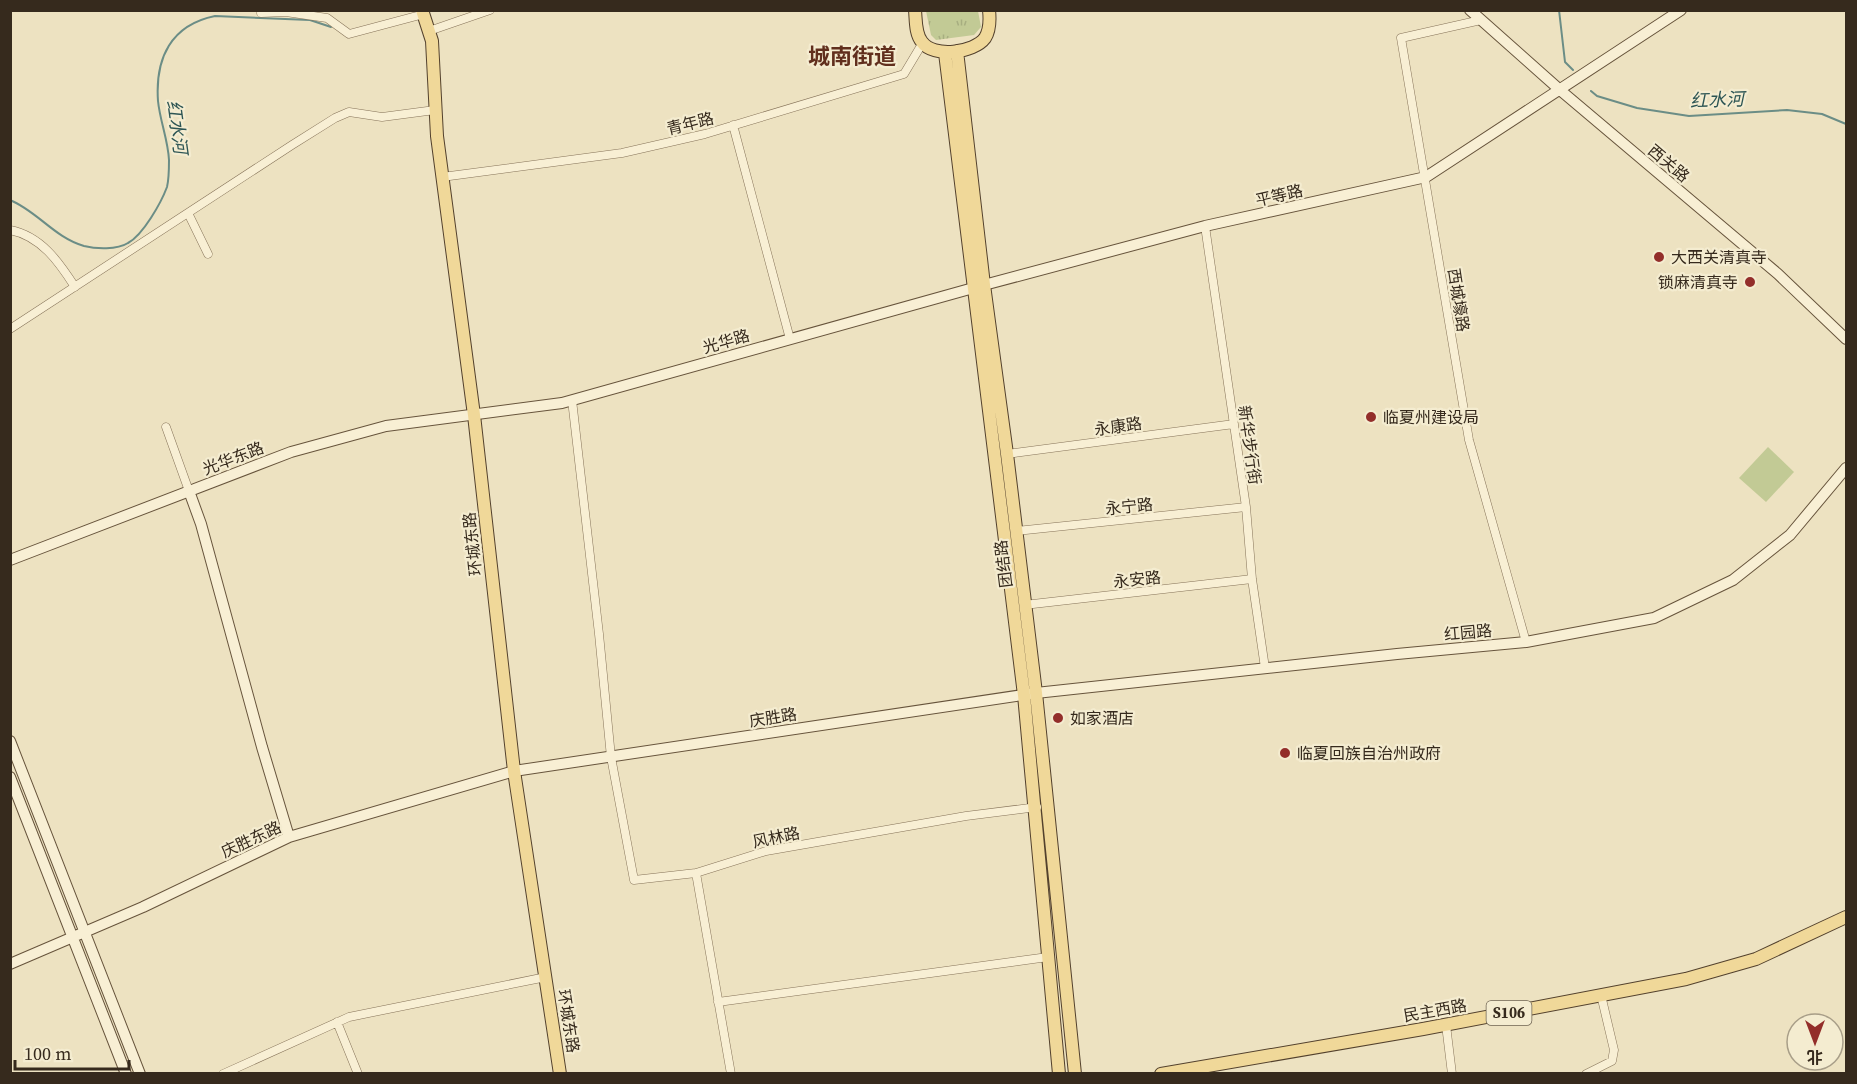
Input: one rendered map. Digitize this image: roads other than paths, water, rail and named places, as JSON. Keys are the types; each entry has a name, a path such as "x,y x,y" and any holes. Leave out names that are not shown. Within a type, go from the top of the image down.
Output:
{"main road":[{"path":"915,10 918,35 922,44 936,52 971,48 984,38 990,22 989,10"},
{"name":"西关路","path":"1470,10 1560,90 1778,274 1846,339"},
{"name":"平等路","path":"979,286 1205,226 1426,177 1681,10"},
{"name":"环城东路","path":"423,12 432,41 437,136 474,415 514,771 560,1074"},
{"name":"团结路","path":"951,52 1030,694 1048,806 1075,1074"},
{"name":"团结路","path":"979,286 1007,454 1024,605 1034,807 1059,1074"},
{"name":"光华路","path":"474,415 573,400 979,286"},
{"name":"光华东路","path":"10,560 291,452 386,426 474,415"},
{"name":"红园路","path":"1030,694 1526,642 1654,618 1733,580 1790,535 1846,468"},
{"path":"189,491 201,524 289,837"},
{"name":"庆胜路","path":"514,771 1030,694"},
{"path":"10,741 140,1074"},
{"name":"庆胜东路","path":"10,964 86,933 289,837 514,771"},
{"path":"10,777 126,1074"},
{"name":"民主西路","path":"1161,1074 1446,1025 1686,979 1756,959 1846,917"}],"street":[{"path":"429,31 490,10"},
{"path":"261,13 285,12 327,18 349,34 423,12"},
{"name":"西城壕路","path":"1481,20 1401,38 1469,440 1526,642"},
{"name":"青年路","path":"442,177 622,153 705,134 904,74 922,44"},
{"path":"10,329 292,145 342,115 349,112 382,117 435,110"},
{"path":"733,125 790,339"},
{"path":"188,213 208,254"},
{"name":"新华步行街","path":"1205,226 1246,507 1252,579 1265,668"},
{"path":"10,230 35,240 57,259 75,287"},
{"path":"573,400 611,757"},
{"name":"永康路","path":"1007,454 1234,424"},
{"path":"166,427 189,491"},
{"name":"永宁路","path":"1016,531 1246,507"},
{"name":"永安路","path":"1024,605 1252,579"},
{"name":"风林路","path":"611,757 634,879 696,873 766,851 966,816 1048,806"},
{"path":"696,873 730,1074"},
{"path":"718,1002 1048,957"},
{"path":"223,1074 349,1017 546,977"},
{"path":"1586,1074 1612,1061 1614,1050 1601,995"},
{"path":"338,1022 358,1074"},
{"path":"1446,1025 1452,1074"}],"waterway":[{"name":"红水河","path":"1559,10 1565,62 1573,70"},
{"name":"红水河","path":"10,200 64,237 84,246 106,248 128,243 145,226 167,187 169,160 159,108 158,85 163,58 177,36 200,20 215,16 310,20 331,27"},
{"name":"红水河","path":"1591,91 1597,96 1637,108 1689,116 1787,110 1822,114 1846,124"}],"place":[{"name":"大西关清真寺","path":"1659,257"},
{"name":"锁麻清真寺","path":"1750,282"},
{"name":"临夏州建设局","path":"1371,417"},
{"name":"如家酒店","path":"1058,718"},
{"name":"临夏回族自治州政府","path":"1285,753"}],"district":[{"name":"城南街道","path":"852,56"}]}
